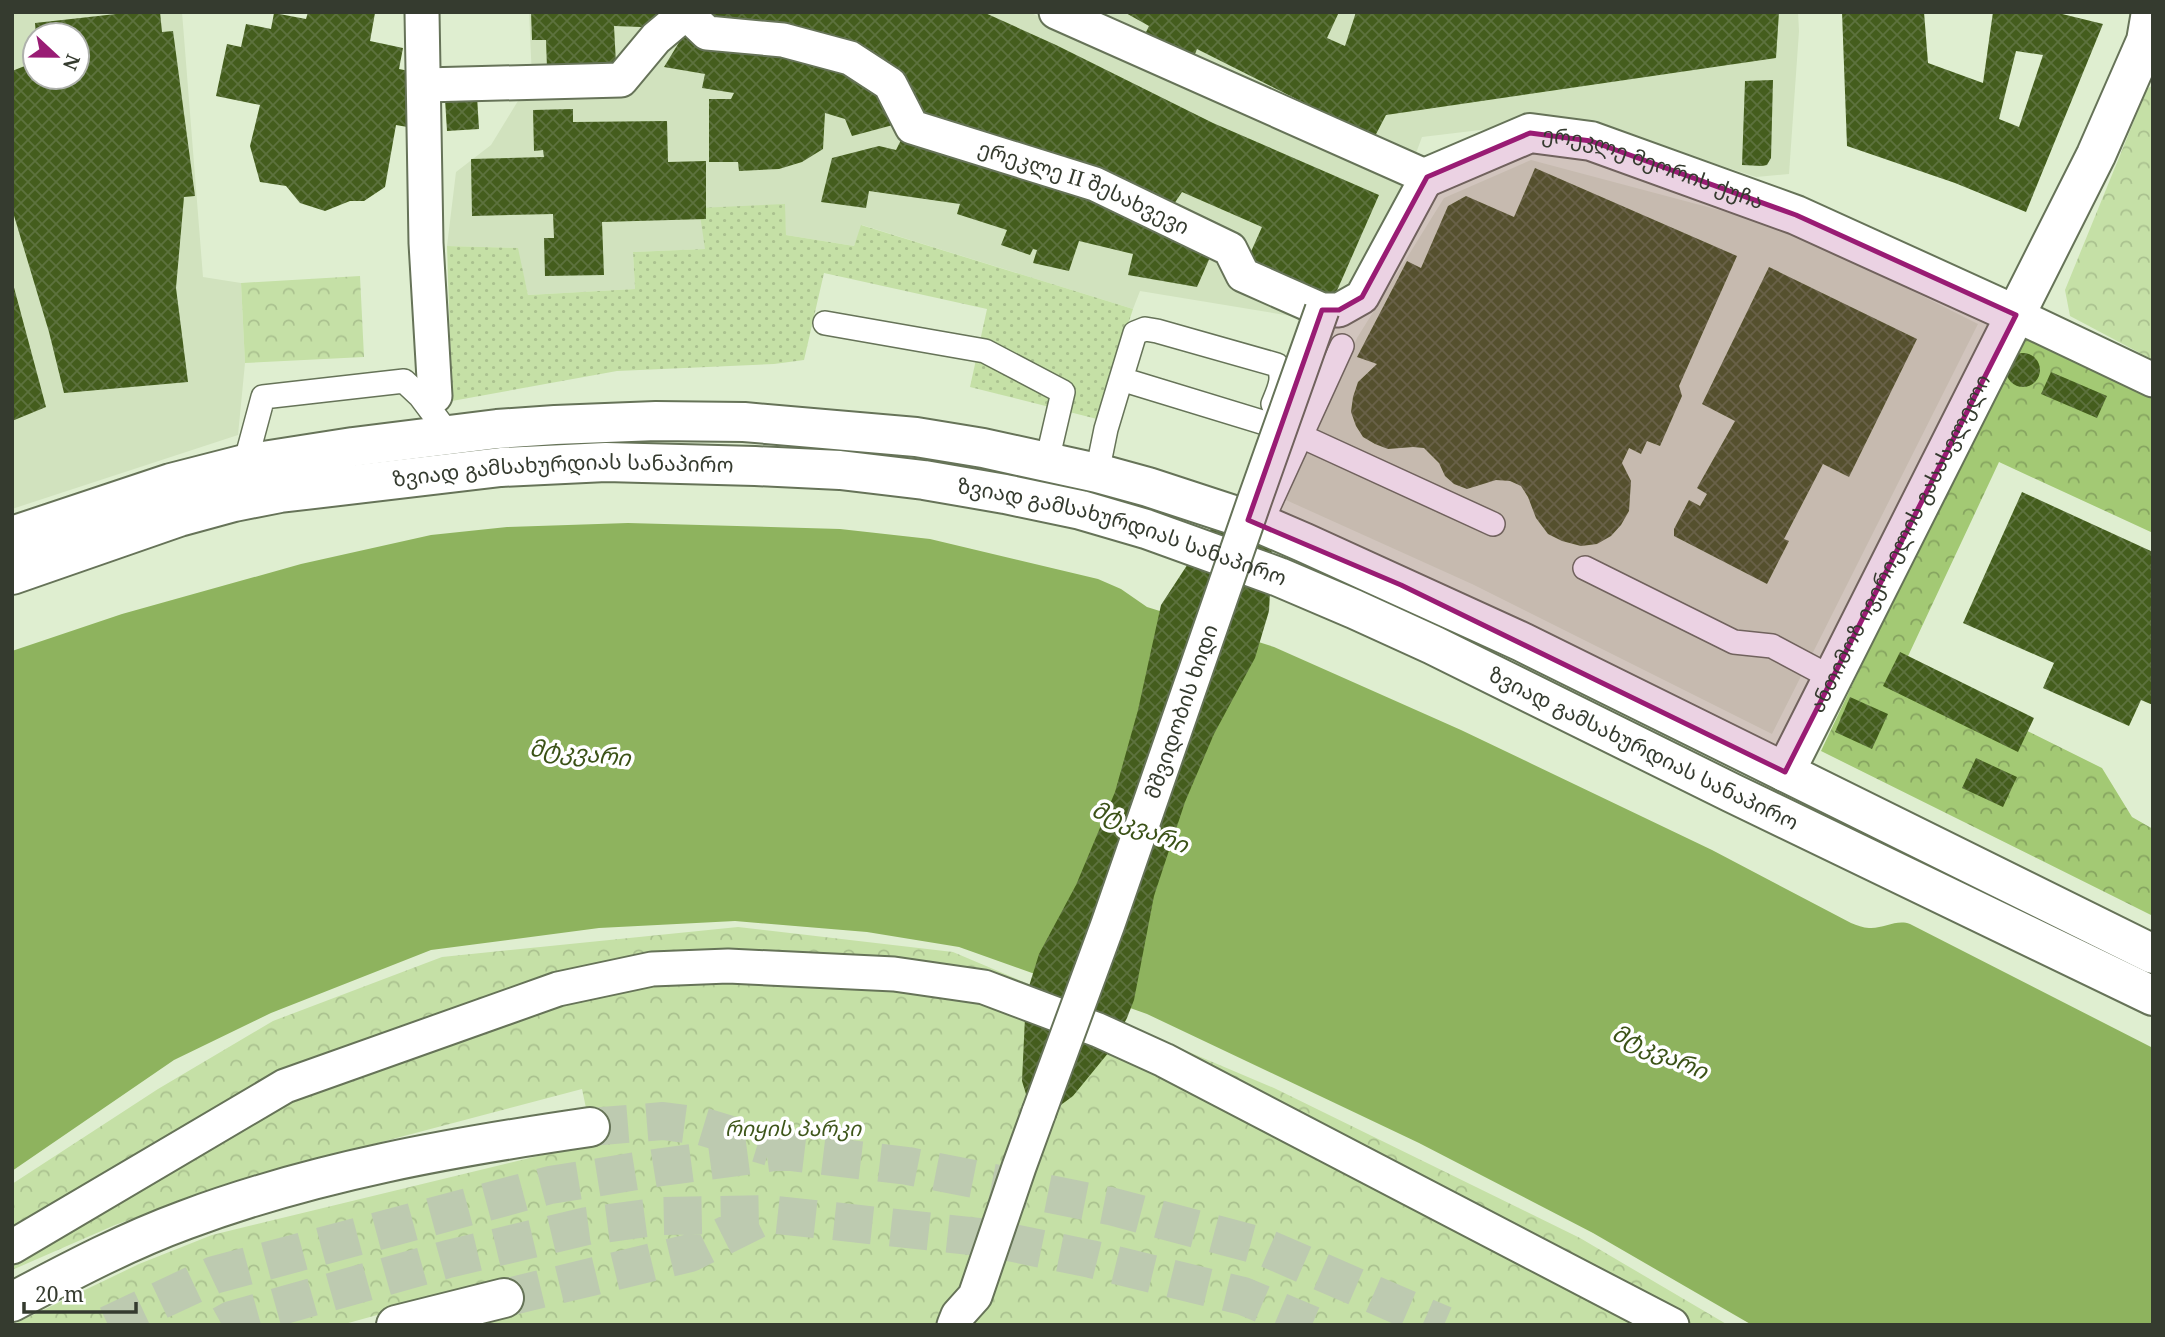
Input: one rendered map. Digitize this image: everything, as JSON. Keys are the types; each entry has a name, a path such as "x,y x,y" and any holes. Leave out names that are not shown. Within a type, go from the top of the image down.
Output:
{"main road":[{"name":"ანთიმოზ ივერიელის გასასვლელი","path":"1785,772 2096,155 2150,32"},
{"name":"ერეკლე მეორის ქუჩა","path":"1427,177 1530,133 1591,141 1797,215 2016,315"},
{"name":"ზვიად გამსახურდიას სანაპირო","path":"12,536 171,483 245,464 353,447 555,425 656,421 744,422 916,437 1047,461 1148,487 1261,524 1401,585 2153,954"},
{"name":"ზვიად გამსახურდიას სანაპირო","path":"12,575 179,517 234,502 280,493 501,467 606,462 828,470 924,480 1005,494 1081,510 1146,529 1279,577 1354,609 2153,996"},
{"path":"12,1301 114,1249 186,1220 268,1192 387,1161 492,1141 590,1127"},
{"path":"396,1325 505,1298"}],"street":[{"path":"422,12 425,85 412,244 435,396"},
{"path":"1056,12 1427,177 1362,297 1339,310 1322,310"},
{"path":"425,85 621,80 656,38 687,13"},
{"name":"ერეკლე II შესახვევი","path":"687,13 707,33 783,40 850,58 890,84 912,127 1095,184 1230,249 1243,275 1322,310"},
{"name":"მშვიდობის ხიდი","path":"954,1325 958,1315 975,1296 1322,310"},
{"path":"2016,315 2153,380"},
{"path":"12,1247 285,1086 558,989 652,969 728,966 894,974 984,987 1086,1025 1164,1060 1672,1325"}],"lane":[{"path":"825,323 985,351 1063,392 1047,461"},
{"path":"1097,472 1106,429 1135,333 1145,329 1277,365 1282,371 1282,378 1266,423"},
{"path":"1261,524 1342,346"},
{"path":"1121,379 1302,436 1493,524"},
{"path":"245,464 263,397 404,381 420,396 450,436"},
{"path":"1585,568 1734,642 1772,646 1832,678"}],"highlighted area":[{"path":"1530,133 1591,141 1796,215 2016,315 1785,772 1401,585 1248,520 1322,310 1339,310 1362,297 1427,177"}],"shaded area":[{"path":"12,12 182,12 203,277 241,283 245,363 238,435 12,509"},
{"path":"529,12 1029,12 1404,187 1357,283 1309,319 1140,291 1133,309 862,225 854,246 786,235 784,204 706,249 633,252 635,289 528,295 517,248 447,246 456,172 491,145 532,78"},
{"path":"1082,12 1798,12 1789,174 1756,177 1614,131 1539,123 1422,137 1412,164"},
{"path":"1531,160 1787,228 1978,324 1772,734 1472,584 1286,500 1357,338 1444,198"}],"green space":[{"path":"2153,85 2153,360 2070,316 2065,290 2147,89"},
{"path":"785,204 786,235 854,246 861,225 1133,309 1097,419 970,387 987,309 824,273 804,360 774,364 617,371 452,401 447,246 518,248 528,295 635,289 633,252 705,249 699,208"},
{"path":"360,276 364,357 245,363 241,283"},
{"path":"2019,333 2153,396 2153,533 1999,462 1902,669 2102,768 2132,817 2153,829 2153,916 1821,751"},
{"name":"რიყის პარკი","path":"738,927 953,952 1274,1088 1580,1238 1728,1325 456,1325 428,1301 341,1325 12,1325 139,1264 212,1235 596,1142 582,1089 264,1173 115,1225 12,1270 12,1184 158,1089 273,1021 442,957"}],"water":[{"name":"მტკვარი","path":"628,523 840,529 930,539 1098,579 1121,589 1147,607 1274,647 1461,730 1712,850 1851,923 1869,928 1910,924 2153,1048 2153,1325 1752,1325 1593,1233 1419,1143 1147,1014 959,947 867,932 735,921 599,928 431,950 271,1013 174,1060 12,1171 12,651 122,614 301,564 431,535 507,527"}],"building":[{"path":"134,12 160,12 162,32 173,31 195,196 184,197 176,288 188,382 64,393 49,332 12,209 12,71 21,67 21,91 91,91 91,21 53,21"},
{"path":"308,12 375,13 370,41 403,48 399,69 419,73 413,128 396,125 385,187 364,201 350,201 325,211 300,203 286,186 260,182 250,146 260,105 216,96 227,44 241,47 246,24 271,29 274,13 306,19"},
{"path":"531,12 674,12 668,28 614,26 616,64 547,68 546,40 532,40"},
{"path":"696,12 983,12 1213,123 1379,195 1332,302 1245,265 1262,227 1182,192 1174,204 1029,151 917,116 895,77"},
{"path":"1124,12 1339,12 1327,38 1345,46 1356,12 1779,12 1776,58 1386,115 1374,138 1197,49 1193,59 1144,36 1149,26"},
{"path":"1842,12 1924,12 1928,63 1983,83 1993,12 2054,12 2103,24 2026,212 1955,183 1847,146","holes":["2016,51 2043,55 2019,127 1999,119"]},
{"path":"689,26 741,47 807,63 811,55 888,87 893,125 852,136 845,119 825,113 823,149 802,162 779,169 739,171 738,162 709,162 709,99 731,99 734,93 702,88 705,74 664,67"},
{"path":"1773,80 1771,158 1767,165 1742,165 1745,81"},
{"path":"477,96 479,129 447,131 445,99"},
{"path":"573,109 573,122 667,121 668,162 706,161 706,219 602,222 604,275 545,276 544,238 554,238 553,214 472,216 471,159 544,157 543,150 534,151 533,110"},
{"path":"903,136 975,155 1215,246 1197,287 1128,275 1133,254 1079,241 1069,271 1033,263 1037,250 1033,249 1030,255 1001,245 1007,230 957,214 960,204 869,191 866,208 821,202 832,158 879,146 896,150"},
{"path":"1535,168 1737,256 1679,386 1682,396 1660,446 1647,441 1641,454 1629,448 1622,463 1631,481 1629,511 1611,536 1597,544 1581,546 1548,534 1536,518 1521,486 1510,481 1496,480 1467,489 1454,484 1445,476 1439,463 1424,448 1388,449 1375,444 1363,437 1351,412 1358,382 1377,364 1357,357 1407,261 1421,268 1448,206 1466,196 1514,217"},
{"path":"1769,267 1917,339 1849,477 1823,464 1784,539 1789,541 1767,584 1674,536 1674,529 1689,500 1700,506 1707,494 1697,488 1735,421 1702,404"},
{"path":"12,280 46,407 12,421"},
{"path":"2023,353 2035,358 2040,370 2035,382 2023,387 2011,382 2006,370 2011,358"},
{"path":"2051,372 2107,396 2097,418 2041,394"},
{"path":"2022,492 2153,552 2153,705 2141,700 2129,726 2043,688 2054,663 1963,623"},
{"path":"1269,518 1272,556 1269,611 1255,658 1214,734 1185,802 1154,896 1134,1000 1109,1052 1073,1096 1050,1113 1029,1104 1022,1081 1026,996 1039,954 1076,885 1115,792 1138,710 1161,605 1216,521"},
{"path":"1900,652 2034,718 2018,752 1883,686"},
{"path":"1850,697 1888,714 1872,749 1835,732"},
{"path":"1976,758 2017,777 2003,807 1962,788"}],"tunnel":[{"path":"590,1127 663,1121 701,1126 770,1147"},
{"path":"108,1325 214,1275 550,1185 782,1151 908,1166 1110,1206 1264,1247 1444,1325"},
{"path":"222,1325 231,1320 448,1259 587,1226 662,1216 768,1214 989,1238 1091,1259 1243,1296 1312,1325"},
{"path":"504,1298 690,1253 760,1218"}]}
